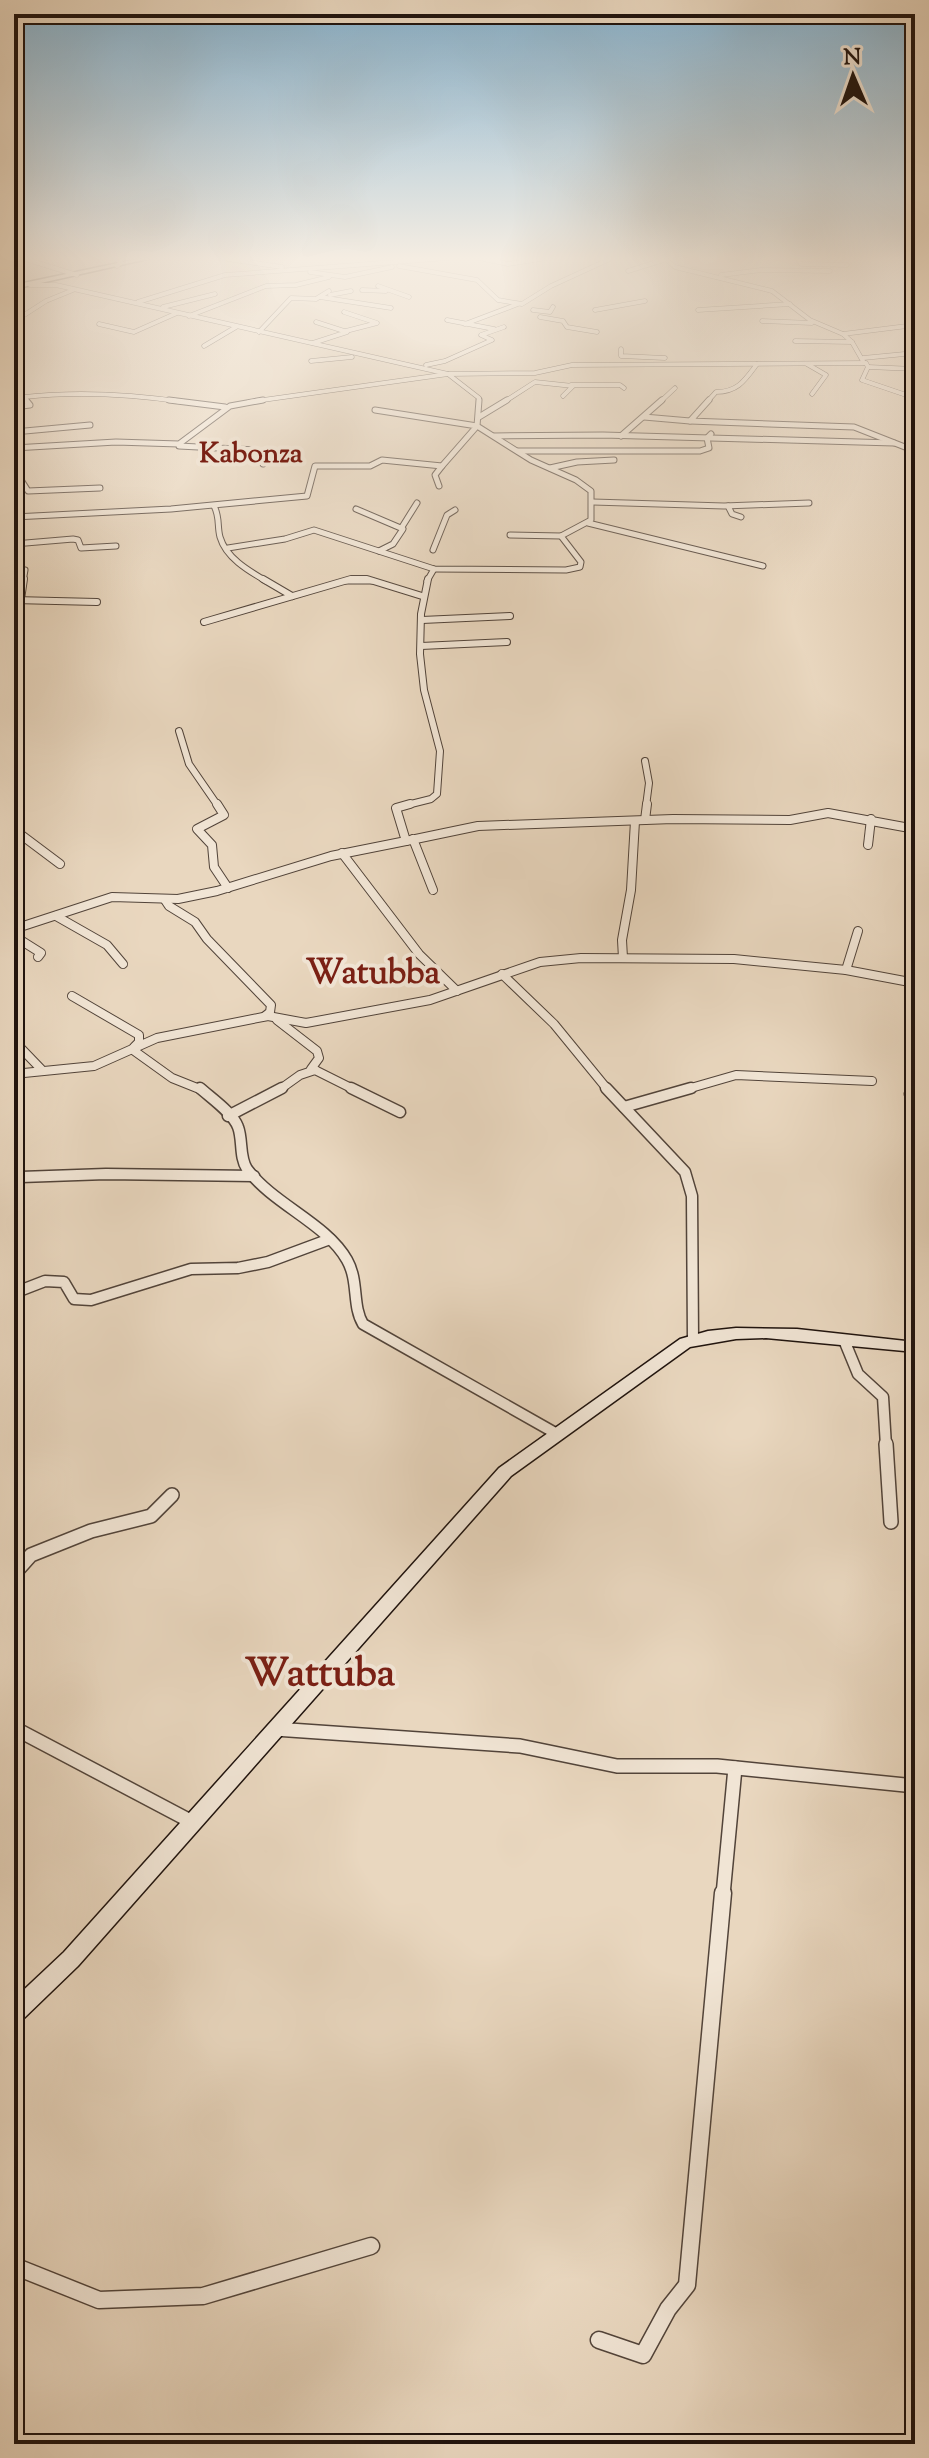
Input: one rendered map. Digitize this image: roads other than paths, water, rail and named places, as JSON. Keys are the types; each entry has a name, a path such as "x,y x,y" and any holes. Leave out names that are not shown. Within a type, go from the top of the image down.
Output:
{"main road":[{"path":"14,484 15,511"}],"street":[{"path":"439,486 435,475 477,426 479,417 479,398 443,373"},
{"path":"14,398 59,393 119,393 225,407 448,374 536,373"},
{"path":"690,421 716,392 732,393 750,373"},
{"path":"812,394 826,374 823,373"},
{"path":"863,373 862,380 915,398"},
{"path":"479,417 535,382 620,385 624,388"},
{"path":"563,396 573,387 571,385"},
{"path":"621,436 624,430 644,417 675,388"},
{"path":"14,407 30,405 24,397"},
{"path":"173,445 188,441 225,407"},
{"path":"375,410 477,426 516,451 586,486 591,491 593,502 588,523"},
{"path":"644,417 711,423 851,427 915,451"},
{"path":"516,451 700,451 709,448 707,438 711,423"},
{"path":"14,432 90,425"},
{"path":"492,436 894,443"},
{"path":"14,448 116,442 256,450 262,454 263,464"},
{"path":"15,511 214,506 307,496 318,465 370,466 386,460 442,466"},
{"path":"548,468 577,462 614,460"},
{"path":"14,469 26,490 31,492 100,488"},
{"path":"593,502 728,506 809,503"},
{"path":"379,551 393,544 417,503"},
{"path":"214,506 220,516 221,541 241,566 292,596"},
{"path":"728,506 732,514 741,517"},
{"path":"356,509 402,527"},
{"path":"433,550 447,515 455,510"},
{"path":"510,535 561,536 588,523 644,541 700,548 763,566"},
{"path":"228,548 285,539 314,530 434,569 537,571 580,567 577,554 561,536"},
{"path":"14,544 73,539 78,540 81,548 116,546"},
{"path":"14,568 25,570 14,617"},
{"path":"433,890 396,808 435,797 438,779 440,748 434,720 426,702 421,646 422,596 427,577 434,569"},
{"path":"204,622 362,578 422,596"},
{"path":"17,600 97,602"},
{"path":"422,620 510,616"},
{"path":"421,646 507,642"},
{"path":"179,731 189,764 224,815 197,829 212,845 214,867 228,888"},
{"path":"623,958 620,938 631,890 630,837 640,820 649,783 645,761"},
{"path":"14,929 112,897 165,900 228,888 342,853 478,826 640,820 790,820 828,813 915,829"},
{"path":"868,845 871,819"},
{"path":"16,832 60,864"},
{"path":"342,853 353,872 419,954 457,991"},
{"path":"165,900 169,906 195,922 207,939 271,1005 268,1017"},
{"path":"56,916 107,945 123,964"},
{"path":"846,970 858,931"},
{"path":"14,936 41,953 38,957"},
{"path":"14,1074 94,1066 170,1034 268,1017 306,1023 430,1000 540,962 623,958 750,960 846,970 915,983"},
{"path":"502,974 554,1024 624,1107 674,1158 689,1180 693,1340"},
{"path":"72,996 139,1035 139,1042 133,1050"},
{"path":"268,1017 317,1051 319,1058 311,1069 400,1112"},
{"path":"14,1041 41,1069"},
{"path":"133,1050 172,1078 199,1087 228,1116 240,1131 244,1164 274,1198 330,1239 346,1258 356,1281 358,1316 363,1324 557,1434"},
{"path":"228,1116 272,1095 300,1075 315,1070"},
{"path":"624,1107 741,1074 872,1081"},
{"path":"14,1174 21,1177 106,1174 254,1176"},
{"path":"14,1293 45,1281 57,1281 64,1282 74,1299 91,1300 191,1269 238,1268 268,1262 330,1239"},
{"path":"14,2014 71,1959 505,1472 693,1340 723,1333 748,1333 915,1347"},
{"path":"844,1340 858,1374 883,1395 891,1522"},
{"path":"14,1574 31,1555 79,1534 151,1516 172,1495"},
{"path":"14,1728 194,1823"},
{"path":"275,1729 520,1746 617,1766 735,1768 915,1786"},
{"path":"599,2340 643,2355 668,2309 687,2285 735,1768"},
{"path":"14,2266 99,2300 188,2297 224,2292 371,2246"}],"district":[{"name":"Kabonza","path":"251,455"},
{"name":"Watubba","path":"373,974"},
{"name":"Wattuba","path":"320,1675"}]}
